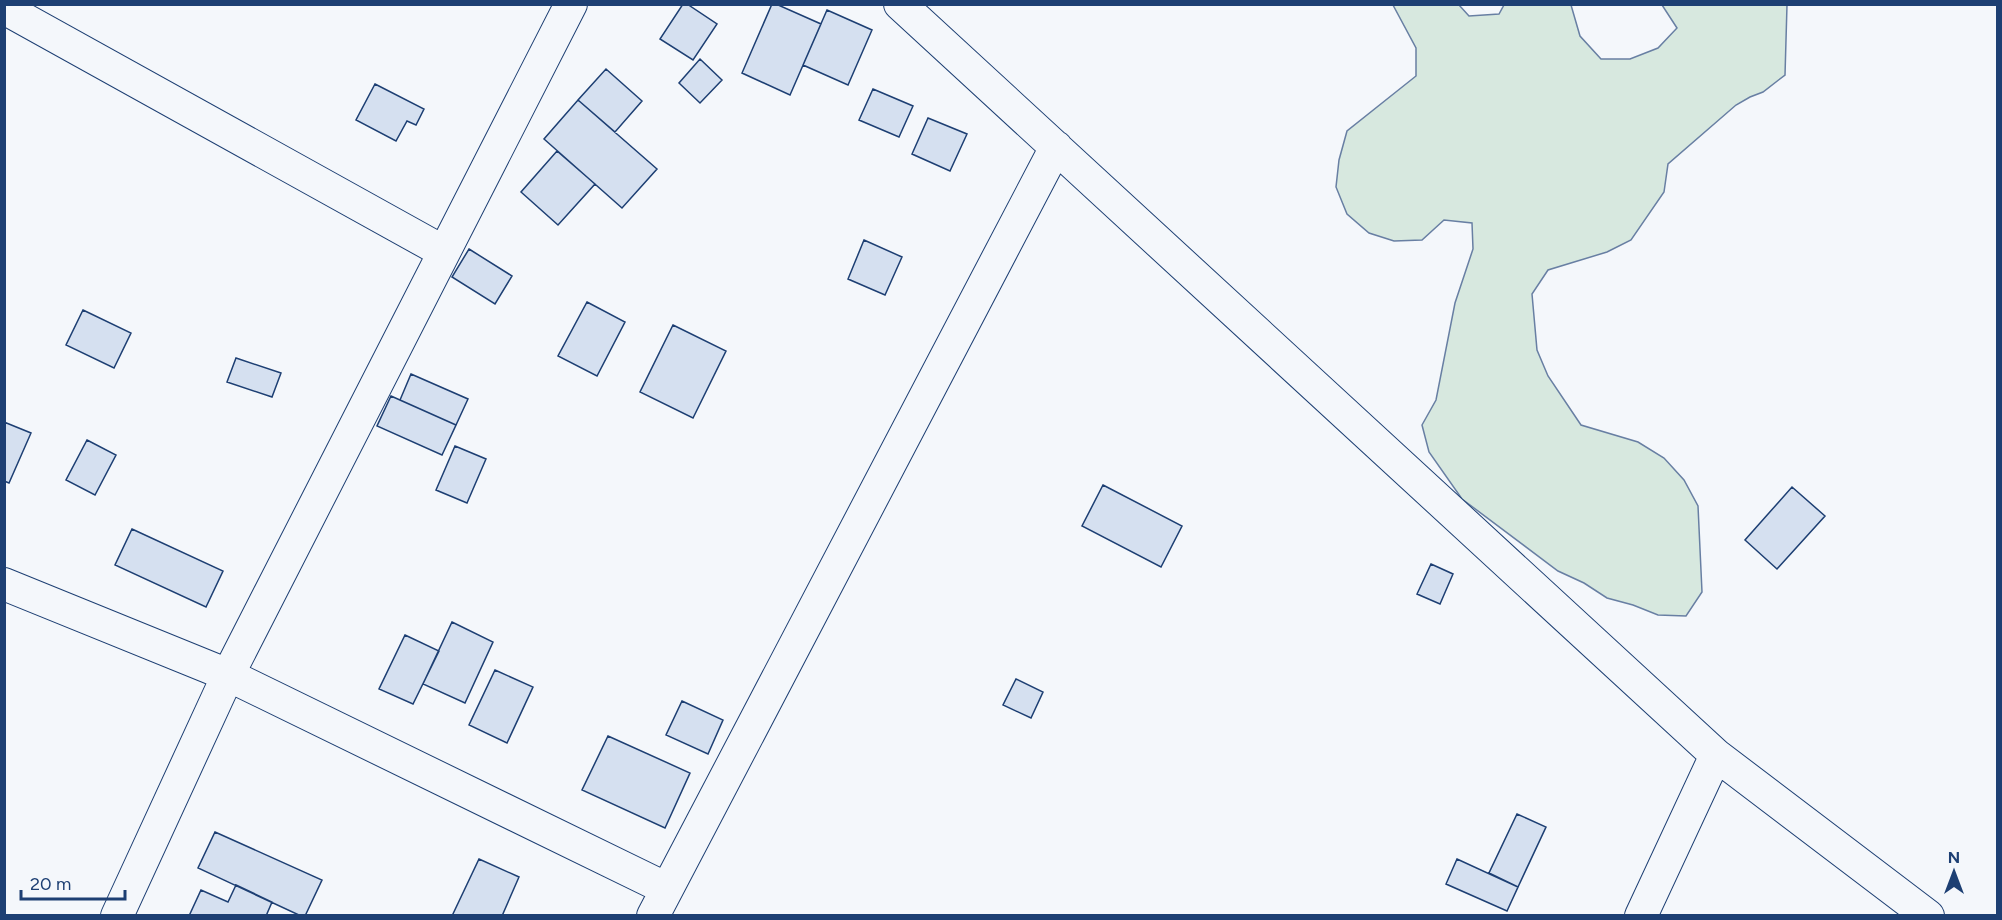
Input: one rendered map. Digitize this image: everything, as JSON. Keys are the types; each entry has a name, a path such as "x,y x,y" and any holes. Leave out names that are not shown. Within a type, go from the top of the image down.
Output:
{"street":[{"path":"117,915 228,675 571,4"},
{"path":"900,4 1716,756 1928,915"},
{"path":"4,8 444,252"},
{"path":"4,584 228,675 660,902 1056,147"},
{"path":"1641,915 1716,756"}],"shaded area":[{"path":"1393,5 1459,5 1469,16 1499,14 1504,5 1571,5 1580,36 1601,59 1630,59 1658,48 1677,28 1662,5 1787,5 1785,75 1763,92 1736,105 1668,164 1664,192 1631,240 1607,252 1548,270 1532,294 1537,350 1548,376 1581,425 1638,442 1664,458 1684,480 1698,506 1702,592 1686,616 1658,615 1607,598 1584,583 1558,571 1462,499 1429,452 1422,425 1436,400 1455,303 1473,249 1472,223 1444,220 1422,240 1394,241 1369,233 1347,214 1336,187 1339,160 1347,131 1416,76 1416,48"}],"building":[{"path":"683,4 687,4 717,24 693,60 660,39"},
{"path":"772,4 821,24 790,95 742,73"},
{"path":"827,10 872,30 848,85 803,65"},
{"path":"700,59 722,80 700,103 679,83"},
{"path":"606,69 642,101 615,132 578,100"},
{"path":"375,84 424,109 416,125 407,121 396,141 356,120"},
{"path":"873,89 913,106 899,137 859,120"},
{"path":"578,100 657,169 622,208 544,139"},
{"path":"928,118 967,134 950,171 912,154"},
{"path":"557,151 595,184 558,225 521,192"},
{"path":"864,240 902,257 885,295 848,279"},
{"path":"469,249 512,276 495,304 452,277"},
{"path":"587,302 625,322 597,376 558,356"},
{"path":"83,310 131,333 114,368 66,345"},
{"path":"673,325 726,351 693,418 640,392"},
{"path":"236,358 281,373 272,397 227,382"},
{"path":"411,374 468,399 456,425 400,400"},
{"path":"391,396 456,425 442,455 377,426"},
{"path":"4,422 31,433 9,483 4,481"},
{"path":"87,440 116,455 95,495 66,480"},
{"path":"455,446 486,459 467,503 436,490"},
{"path":"1103,485 1182,526 1161,567 1082,526"},
{"path":"1792,487 1825,516 1777,569 1745,540"},
{"path":"132,529 223,571 206,607 115,565"},
{"path":"1431,564 1453,574 1440,604 1417,594"},
{"path":"452,622 493,642 465,703 423,684"},
{"path":"405,635 439,651 413,704 379,689"},
{"path":"495,670 533,687 507,743 469,725"},
{"path":"1016,679 1043,692 1031,718 1003,705"},
{"path":"682,701 723,720 708,754 666,735"},
{"path":"608,736 690,773 665,828 582,790"},
{"path":"1517,814 1546,827 1518,887 1489,873"},
{"path":"215,832 322,880 305,916 198,868"},
{"path":"479,859 519,877 502,916 452,916"},
{"path":"1457,859 1518,887 1507,911 1446,884"},
{"path":"236,885 272,902 266,916 189,916 201,890 228,902"}]}
